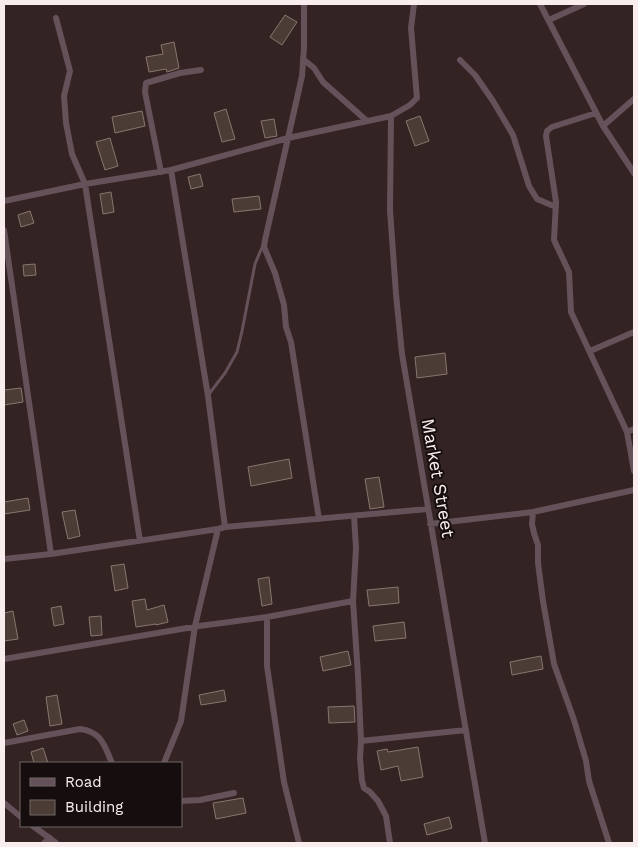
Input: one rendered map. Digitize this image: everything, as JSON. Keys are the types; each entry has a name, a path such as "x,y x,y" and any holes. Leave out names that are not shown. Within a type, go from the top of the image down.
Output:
{"street":[{"path":"304,4 302,76 264,247 275,273 284,305 286,327 291,342 319,519"},
{"path":"4,201 84,184 171,170 288,138 391,116 410,105 417,98 411,28 414,4"},
{"path":"540,4 603,126 634,173"},
{"path":"549,20 584,4"},
{"path":"56,18 70,72 64,96 66,123 72,154 84,184 140,541"},
{"path":"303,59 314,68 324,82 368,121"},
{"path":"460,60 475,75 494,101 513,135 529,186 537,199 556,207"},
{"path":"161,172 145,92 146,83 180,72 201,70"},
{"path":"603,126 634,99"},
{"path":"596,113 552,127 547,131 546,136 556,207 554,240 569,272 571,312 627,432 634,471"},
{"name":"Market Street","path":"391,116 390,210 402,354 485,843"},
{"path":"171,170 208,396 225,527"},
{"path":"4,230 51,554"},
{"path":"590,351 634,332"},
{"path":"627,432 634,429"},
{"path":"430,524 533,512 634,490"},
{"path":"4,559 218,530 225,527 428,508"},
{"path":"533,512 532,524 538,545 538,563 543,601 554,664 574,720 586,761 589,781 609,843"},
{"path":"354,516 356,548 353,601 362,781 364,788 378,801 386,816 390,843"},
{"path":"164,762 180,721 195,626 218,530"},
{"path":"4,659 195,626 267,617 353,601"},
{"path":"267,617 267,666 284,782 298,843"},
{"path":"4,743 80,729 89,730 97,734 103,741 112,762"},
{"path":"360,741 466,730"},
{"path":"182,800 200,800 234,793"},
{"path":"4,803 20,816"},
{"path":"34,827 56,843"},
{"path":"44,843 50,838"}],"lane":[{"path":"208,396 225,373 236,352 255,264 265,240"}],"building":[{"path":"285,15 297,22 282,45 270,37"},
{"path":"174,42 179,68 167,72 166,69 149,72 146,57 163,54 161,45"},
{"path":"226,109 235,139 222,142 214,113"},
{"path":"142,111 145,126 115,133 112,117"},
{"path":"420,116 429,141 415,146 406,121"},
{"path":"274,119 277,136 265,138 261,121"},
{"path":"110,138 118,166 105,170 96,142"},
{"path":"200,174 203,186 191,189 188,177"},
{"path":"111,192 114,212 103,214 100,194"},
{"path":"259,196 261,209 234,212 232,199"},
{"path":"30,211 34,223 21,227 18,215"},
{"path":"35,264 36,275 24,276 23,265"},
{"path":"445,353 447,374 417,378 415,357"},
{"path":"21,388 23,402 4,405 4,390"},
{"path":"289,459 292,478 251,486 248,467"},
{"path":"379,477 384,507 370,509 365,479"},
{"path":"28,498 30,510 4,514 4,502"},
{"path":"75,510 80,536 68,539 62,512"},
{"path":"124,564 128,588 115,591 111,566"},
{"path":"269,577 272,604 262,606 258,579"},
{"path":"398,587 399,603 369,606 367,590"},
{"path":"145,599 147,610 164,605 168,622 136,627 132,601"},
{"path":"61,606 64,624 54,626 51,608"},
{"path":"13,611 18,639 4,641 4,613"},
{"path":"101,616 102,635 91,636 89,617"},
{"path":"404,622 406,638 375,641 373,626"},
{"path":"348,651 351,665 323,671 320,657"},
{"path":"541,656 543,669 512,675 510,662"},
{"path":"224,690 226,701 201,705 199,695"},
{"path":"57,695 62,724 50,726 46,697"},
{"path":"354,706 355,722 329,723 328,707"},
{"path":"24,720 28,731 17,735 13,724"},
{"path":"418,747 423,777 401,781 398,766 381,770 377,751 387,749 388,752"},
{"path":"43,748 48,762 34,762 31,752"},
{"path":"243,798 246,813 216,819 213,803"},
{"path":"449,817 452,828 427,835 424,824"}]}
